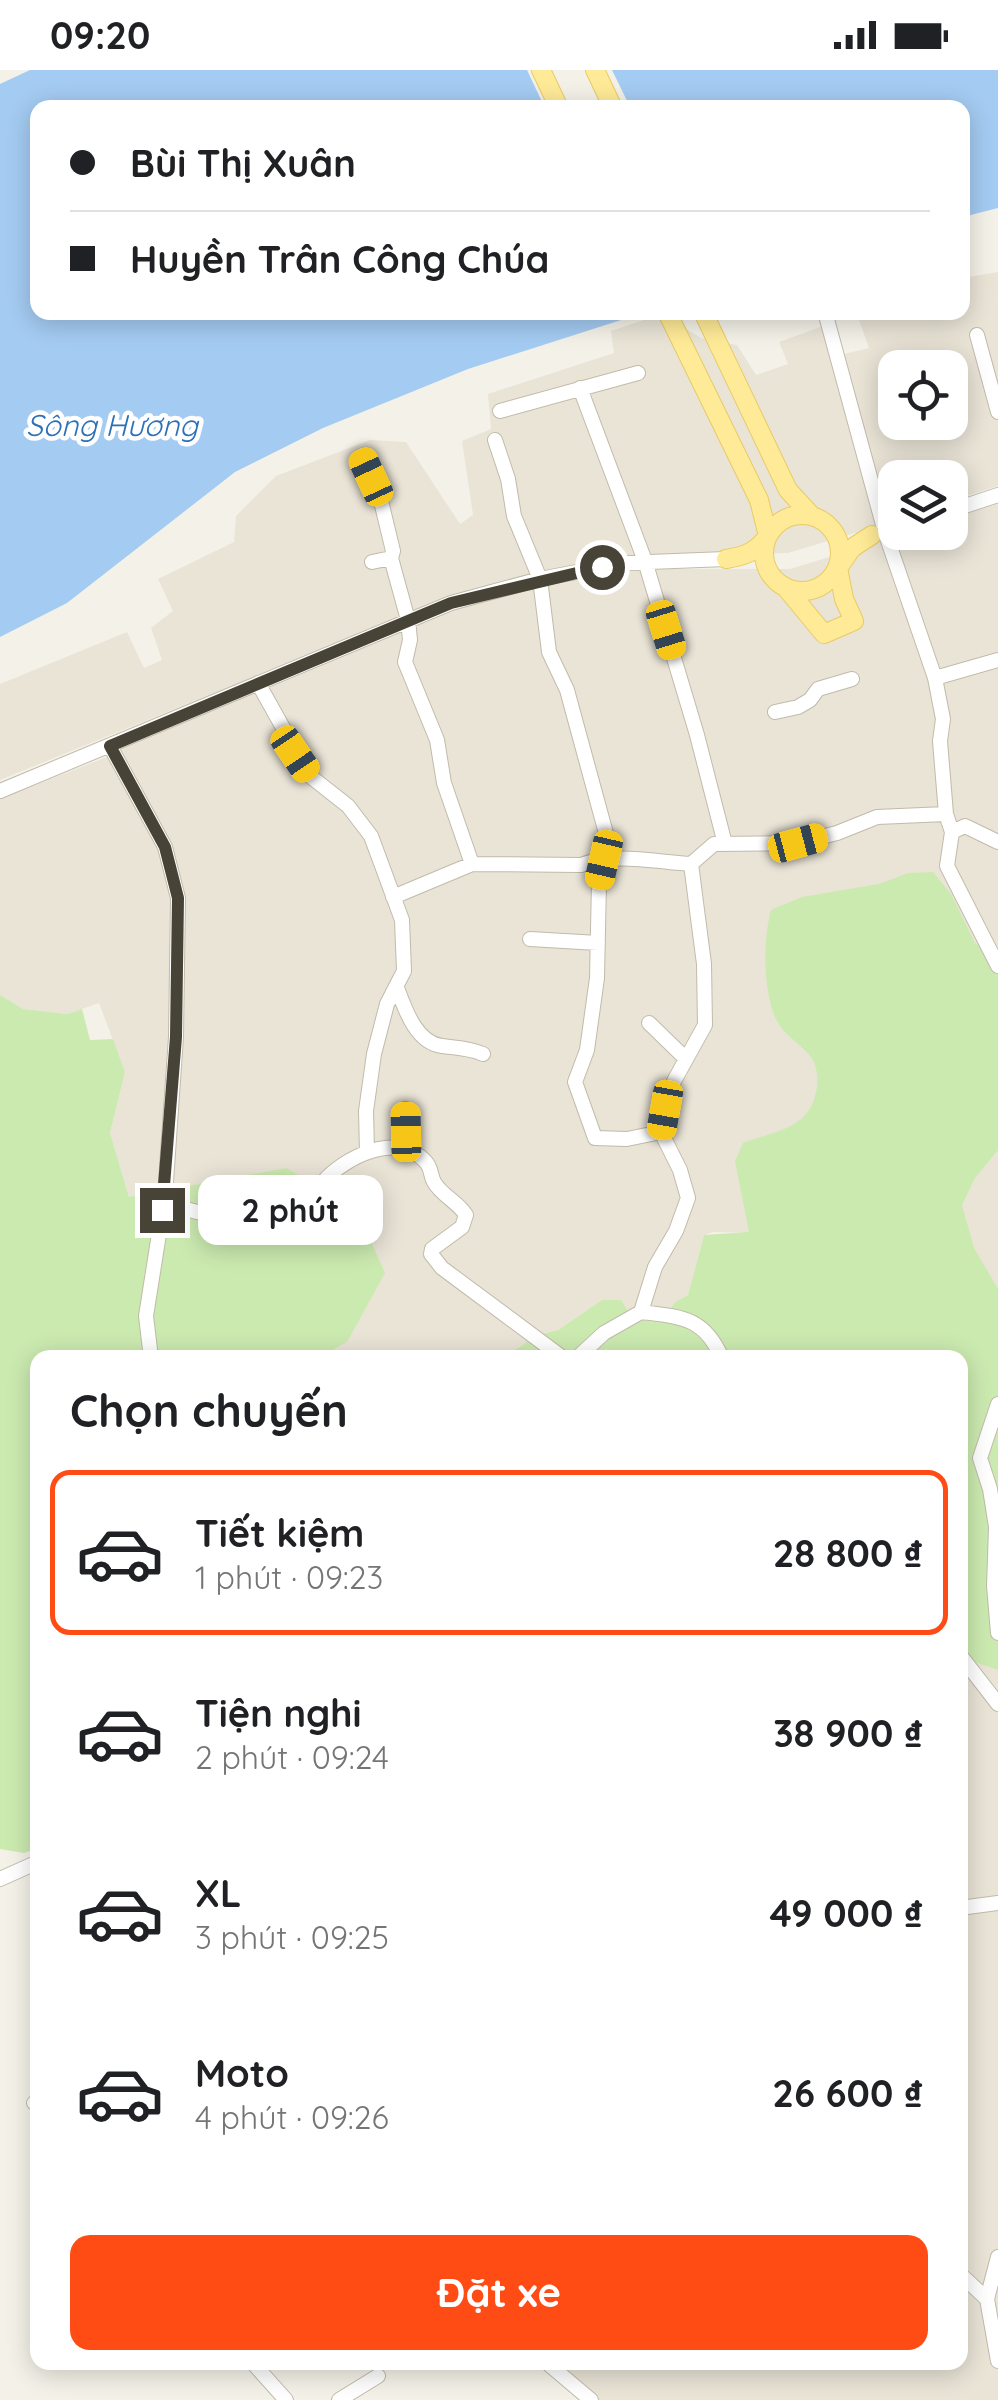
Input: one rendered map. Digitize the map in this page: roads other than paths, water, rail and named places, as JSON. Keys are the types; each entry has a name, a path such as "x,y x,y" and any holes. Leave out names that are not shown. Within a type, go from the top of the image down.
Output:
{"main road":[{"path":"541,70 555,100"},
{"path":"550,70 565,100"},
{"path":"586,70 600,100"},
{"path":"595,70 609,100"},
{"path":"662,320 758,500 768,536 764,560 824,634 854,621 844,599 838,568 840,542 788,490 715,320"},
{"path":"671,320 697,384"},
{"path":"707,320 735,370"},
{"path":"726,559 746,556 786,518 818,518 848,531 878,532"},
{"path":"726,559 781,585 810,591 822,586 852,548 878,535"}],"street":[{"path":"827,320 878,510"},
{"path":"977,336 998,412"},
{"path":"500,411 638,374"},
{"path":"580,388 646,560 725,844"},
{"path":"495,440 508,479 514,516 540,580 549,652 567,690 610,848 599,882 597,978 587,1050 575,1082 592,1135 598,1140 662,1132"},
{"path":"362,458 380,496 393,551 390,558 408,620 410,640 405,662 436,740 444,783 472,864"},
{"path":"968,504 998,495"},
{"path":"890,550 935,678 943,719 940,740 946,814 952,832 947,866 998,966"},
{"path":"372,562 390,558"},
{"path":"0,791 451,603 540,580 646,560 726,559"},
{"path":"935,678 998,660"},
{"path":"776,712 798,708 818,688 852,679"},
{"path":"258,684 310,776 356,814 370,836 402,920 402,980 387,1004 374,1054 366,1111 367,1152"},
{"path":"110,746 165,847 178,898 176,1037 163,1203 146,1316 150,1350"},
{"path":"394,897 472,864 581,865 604,860 691,864 714,844 798,843 837,833 877,816 946,814"},
{"path":"952,832 965,826 998,842"},
{"path":"641,1312 655,1268 676,1231 688,1198 662,1132 674,1081 704,1031 706,1019 704,964 691,864"},
{"path":"530,939 598,943"},
{"path":"397,988 410,1019 427,1040 438,1046 469,1048 484,1054"},
{"path":"649,1023 685,1058"},
{"path":"405,1109 406,1150"},
{"path":"163,1203 228,1218 288,1218 300,1211 337,1168 367,1152 406,1150 427,1163 434,1184 466,1215 462,1227 432,1249 432,1256 442,1268 552,1350"},
{"path":"586,1350 641,1312 694,1322 710,1334 718,1350"},
{"path":"998,1404 980,1458 996,1527 994,1586 998,1633"},
{"path":"968,1665 998,1704"},
{"path":"0,1879 30,1866"},
{"path":"968,1907 998,1903"},
{"path":"998,2257 987,2299 998,2361"},
{"path":"968,2281 987,2299"},
{"path":"259,2370 286,2400"},
{"path":"555,2370 591,2400"},
{"path":"339,2400 378,2376"}],"water":[{"name":"Sông Hương","path":"30,70 998,70 998,208 970,215 970,100 30,100 30,320 621,320 468,369 323,428 235,472 67,603 0,637 0,84"}]}
